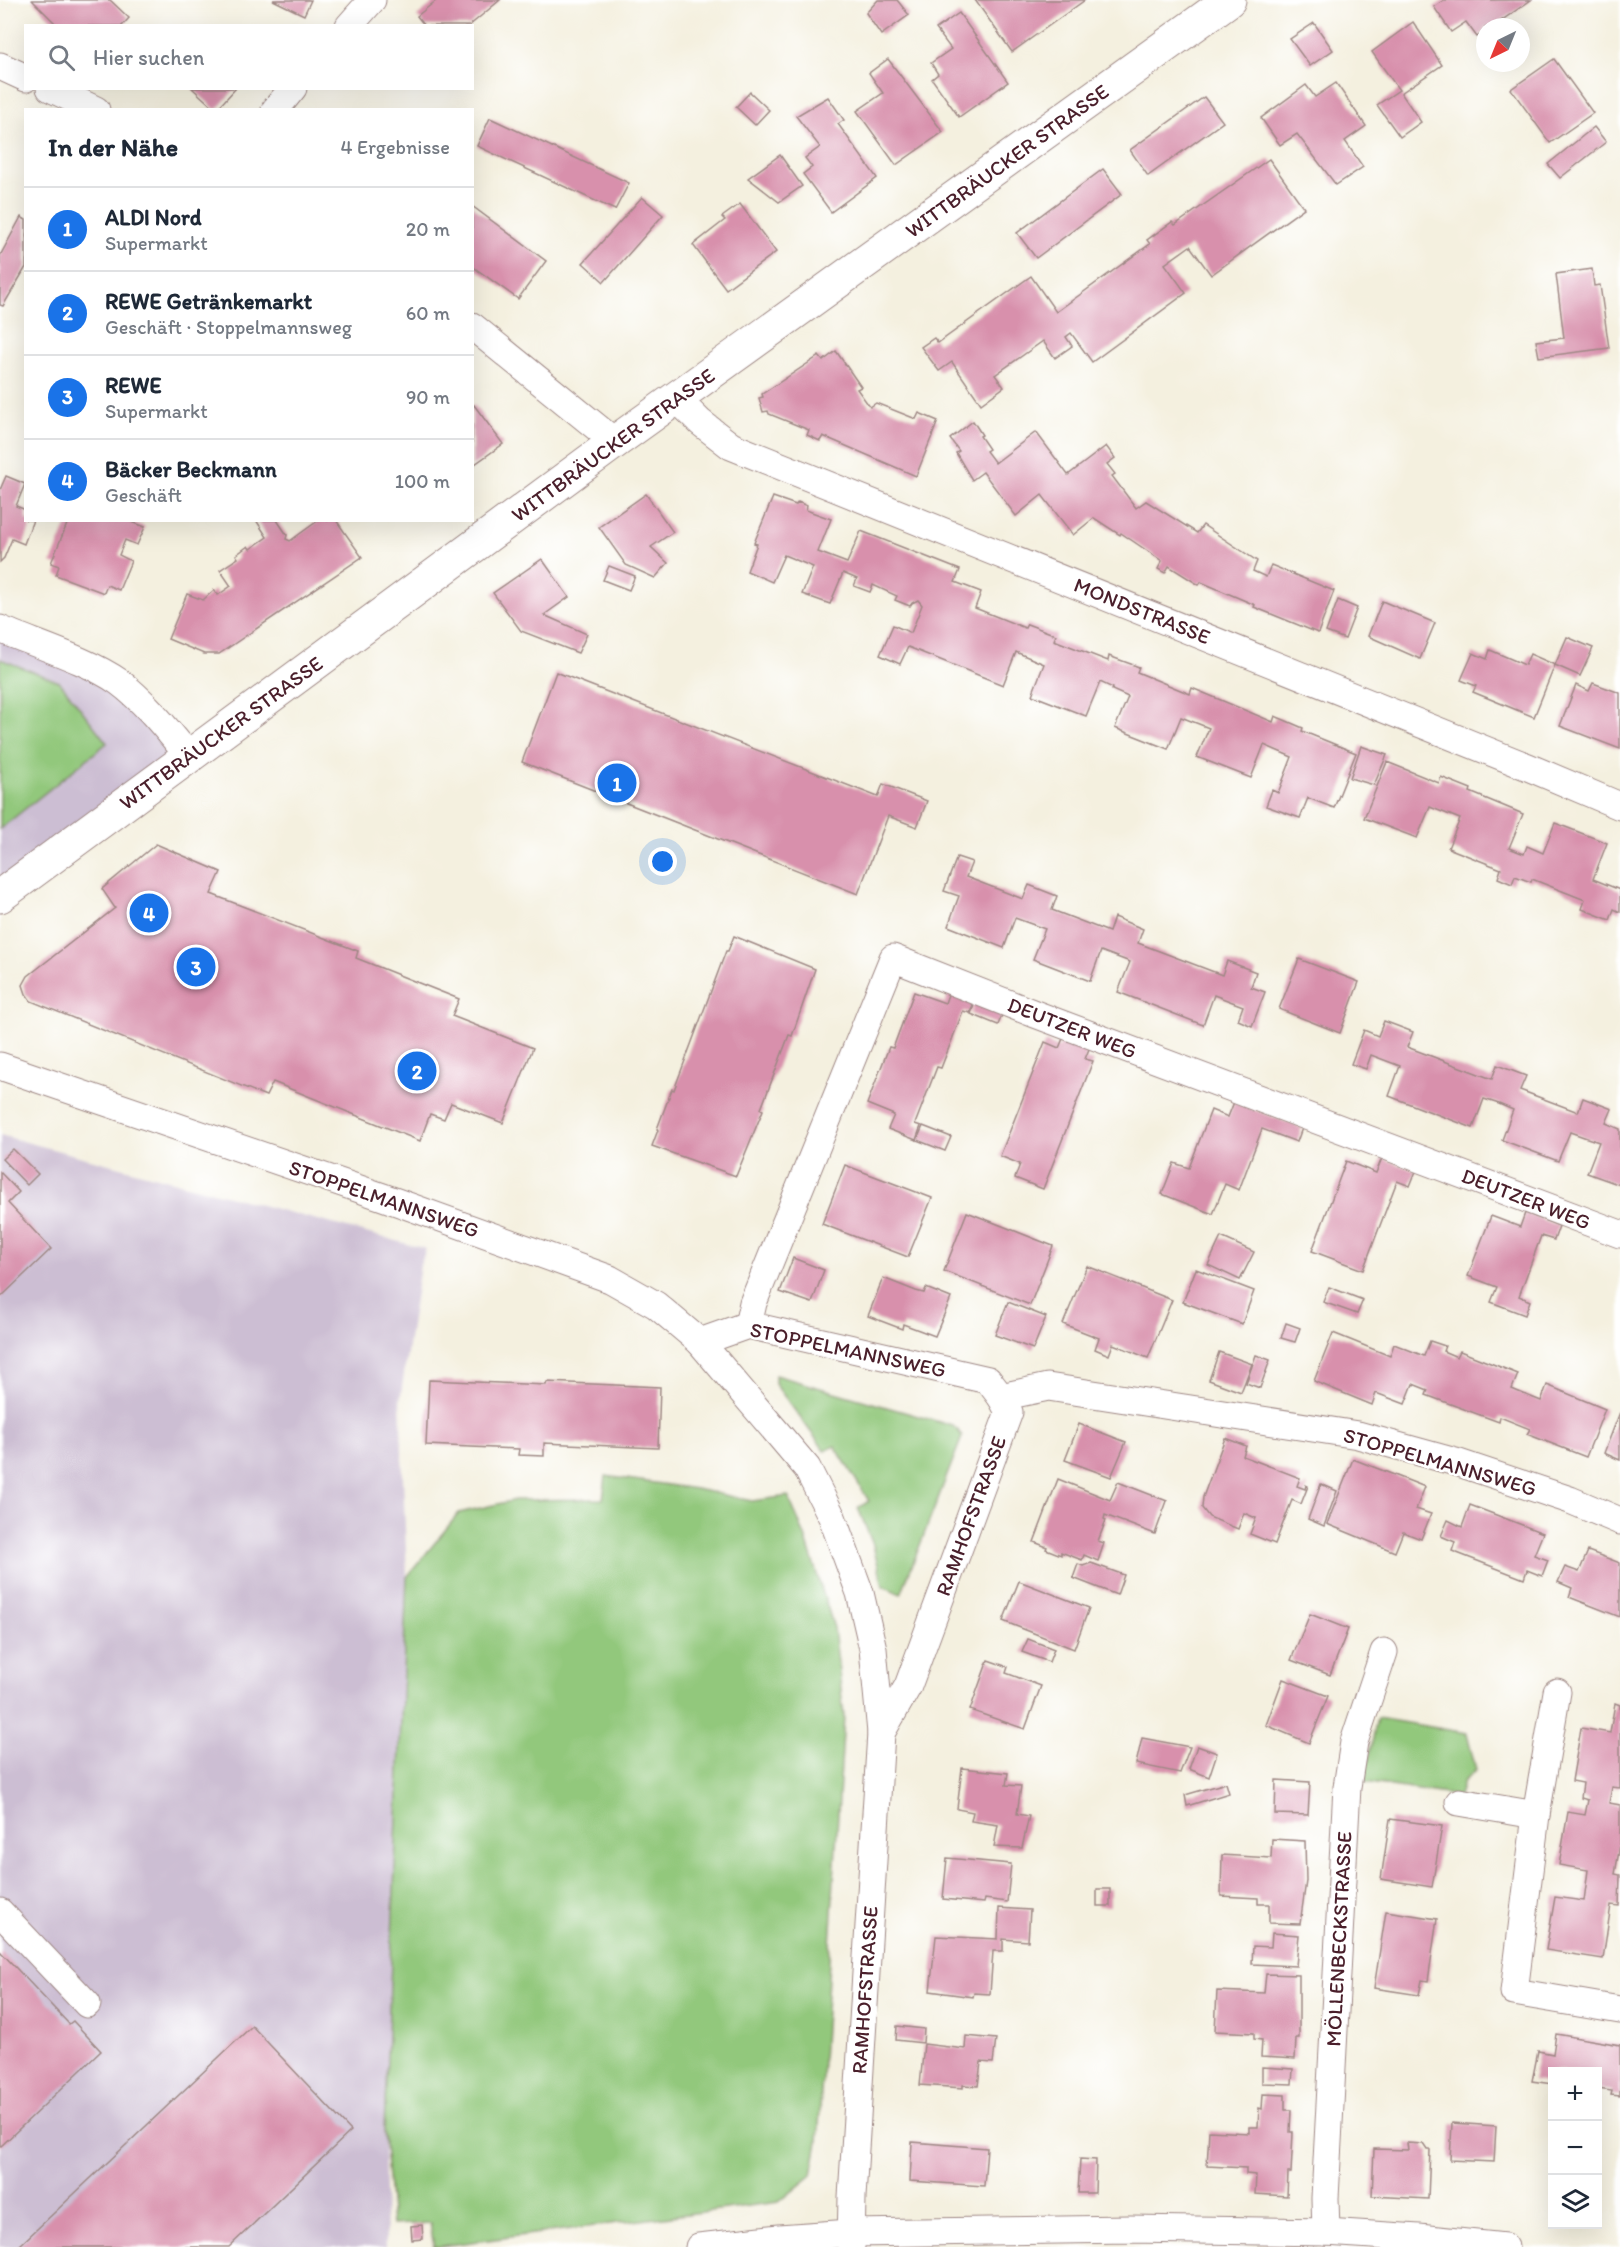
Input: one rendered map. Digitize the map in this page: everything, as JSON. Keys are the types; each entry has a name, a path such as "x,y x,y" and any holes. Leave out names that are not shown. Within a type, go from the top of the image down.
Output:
{"main road":[{"name":"WITTBRÄUCKER STRASSE","path":"0,896 615,442 880,254 1229,0"}],"street":[{"path":"351,24 372,0"},
{"path":"0,66 24,77"},
{"path":"54,90 92,108"},
{"path":"277,108 291,90"},
{"path":"474,328 615,442"},
{"name":"MONDSTRASSE","path":"676,398 700,422 731,446 1620,806"},
{"path":"0,629 88,665 117,681 141,700 189,756"},
{"name":"DEUTZER WEG","path":"748,1325 753,1303 893,958 1035,1014 1620,1234"},
{"name":"STOPPELMANNSWEG","path":"0,1066 383,1197 610,1279 656,1305 700,1342 748,1325 988,1380 1001,1396 1048,1387 1358,1435 1459,1463 1570,1500 1620,1521"},
{"name":"RAMHOFSTRASSE","path":"700,1342 807,1468 832,1517 860,1593 873,1649 881,1733 851,2240"},
{"name":"RAMHOFSTRASSE","path":"881,1733 908,1686 1009,1412 1001,1396"},
{"name":"MÖLLENBECKSTRASSE","path":"1326,2232 1325,2198 1347,1787 1353,1742 1384,1652"},
{"path":"1557,1692 1536,1815 1514,1992 1620,2010"},
{"path":"1459,1802 1536,1815"},
{"path":"0,1912 87,2004"},
{"path":"699,2247 1130,2229 1326,2232 1505,2247"}],"shaded area":[{"path":"0,629 88,665 189,756 0,896"},
{"path":"0,1135 426,1249 420,1265 400,1401 407,1577 384,2131 386,2247 0,2247"}],"green space":[{"path":"0,659 60,682 107,743 0,829"},
{"path":"775,1375 953,1426 958,1430 962,1437 901,1594 883,1586 873,1545 858,1508 869,1501 835,1446 825,1451 775,1384"},
{"path":"606,1476 696,1489 752,1501 788,1496 805,1536 834,1628 844,1716 818,2142 812,2175 779,2202 434,2247 430,2223 392,2225 384,2131 407,1577 459,1513 515,1500 603,1499"},
{"path":"1377,1718 1467,1733 1476,1770 1463,1782 1459,1796 1364,1782"}],"building":[{"path":"32,0 110,0 129,18 124,24 56,24"},
{"path":"273,0 311,0 304,15"},
{"path":"437,0 500,0 471,24 423,24 417,16"},
{"path":"878,0 897,0 909,15 881,35 866,13"},
{"path":"975,0 1085,0 1012,52"},
{"path":"1444,0 1531,0 1505,18 1476,18 1476,36 1466,22 1451,32 1434,7"},
{"path":"959,13 1008,82 959,117 932,79 938,74 931,63 951,49 936,29"},
{"path":"1413,22 1442,65 1401,93 1421,122 1400,137 1377,105 1399,90 1372,52"},
{"path":"1314,23 1333,50 1310,66 1290,39"},
{"path":"888,59 943,132 896,165 857,111 883,93 869,73"},
{"path":"1554,59 1593,113 1550,143 1511,89"},
{"path":"1336,83 1366,126 1345,141 1363,167 1336,185 1297,134 1280,145 1261,118 1306,85 1315,97"},
{"path":"194,90 234,90 218,108 214,108"},
{"path":"750,92 769,110 755,125 736,107"},
{"path":"828,97 844,120 838,124 877,178 831,212 803,174 812,167 805,158 820,147 796,116"},
{"path":"1204,97 1223,122 1148,176 1130,150"},
{"path":"490,118 629,183 615,210 477,146"},
{"path":"1594,127 1606,142 1560,178 1548,164"},
{"path":"780,155 802,186 779,202 748,178"},
{"path":"1269,159 1304,208 1211,275 1190,246 1165,264 1186,293 1092,362 1071,333 1066,337 1072,346 1055,358 1043,341 995,375 1004,387 981,404 952,362 939,371 921,347 934,338 938,343 1031,276 1056,312 1150,244 1147,240 1172,222 1175,225"},
{"path":"1103,169 1122,194 1036,258 1017,233"},
{"path":"642,197 663,215 604,282 583,263"},
{"path":"740,204 776,252 726,289 693,245 725,220 722,217"},
{"path":"474,207 546,261 518,299 474,267"},
{"path":"21,217 24,219 24,270 3,306 0,305 0,256"},
{"path":"1592,269 1594,286 1600,285 1609,348 1539,357 1536,341 1564,338 1556,274"},
{"path":"836,351 861,387 857,389 870,407 876,403 916,419 919,413 938,421 916,476 823,436 820,441 807,435 809,430 769,414 768,411 763,412 759,398 763,397 762,394 819,356 823,361"},
{"path":"474,405 503,444 474,465"},
{"path":"973,421 989,449 986,451 995,463 1036,432 1068,475 1106,446 1115,458 1107,464 1115,474 1112,476 1136,508 1146,501 1197,533 1203,525 1257,561 1253,571 1266,577 1271,565 1334,591 1318,633 1201,582 1199,585 1169,566 1165,573 1158,569 1162,561 1094,518 1073,535 1042,495 1016,516 983,472 972,480 956,453 959,451 950,439"},
{"path":"6,476 24,484 16,506 24,509 24,522 32,522 24,544 12,539 0,562 0,490"},
{"path":"646,494 673,532 651,547 668,563 655,578 626,565 599,527"},
{"path":"773,497 796,505 798,502 807,506 806,510 831,519 818,552 847,563 861,531 960,570 955,582 981,592 975,608 1025,628 1027,624 1056,635 1054,640 1108,661 1109,656 1139,667 1137,672 1190,694 1192,688 1273,722 1275,716 1303,728 1302,731 1356,753 1334,808 1308,798 1300,818 1266,806 1272,790 1278,793 1292,757 1264,745 1251,778 1197,757 1209,728 1181,717 1168,749 1115,728 1128,697 1100,682 1086,716 1032,695 1044,664 1016,652 1003,685 908,647 900,664 880,655 893,625 911,633 922,605 918,600 910,606 895,600 897,596 873,585 870,592 854,586 857,579 843,573 830,604 802,594 813,567 784,555 772,582 747,571 757,544 754,543"},
{"path":"64,522 132,522 145,527 137,545 125,540 119,555 131,561 119,590 107,585 104,593 56,575 59,566 51,563 67,524"},
{"path":"257,522 278,522 287,535 286,539 290,541 316,522 337,522 362,557 219,654 204,654 168,639 187,594 203,600 214,590 218,595 231,586 220,570 238,558 236,555 248,546 250,549 267,537"},
{"path":"542,559 569,597 544,615 587,634 578,653 521,631 493,593"},
{"path":"609,566 635,576 629,590 603,580"},
{"path":"1338,600 1357,608 1345,639 1326,632"},
{"path":"1382,601 1435,623 1420,659 1368,636"},
{"path":"1567,637 1593,648 1580,676 1555,665"},
{"path":"1490,650 1525,665 1530,654 1555,665 1534,717 1473,692 1476,686 1461,680 1473,653 1487,659"},
{"path":"556,672 878,797 883,784 927,801 917,827 888,816 858,894 522,762"},
{"path":"1593,683 1620,693 1620,749 1560,726 1576,685 1589,691"},
{"path":"1361,746 1387,755 1374,785 1350,778"},
{"path":"1387,762 1439,783 1441,777 1523,814 1509,848 1524,854 1527,846 1543,853 1555,823 1607,843 1593,879 1620,890 1620,912 1614,909 1610,920 1582,909 1585,900 1532,879 1531,882 1515,876 1512,884 1498,878 1501,869 1448,848 1460,819 1430,807 1417,838 1364,818"},
{"path":"156,844 221,872 211,894 358,951 356,958 459,999 452,1016 533,1048 503,1123 451,1103 444,1119 430,1114 420,1141 273,1082 266,1096 31,1001 23,985 28,976 115,908 102,889"},
{"path":"957,857 972,862 966,877 1023,899 1029,885 1057,896 1052,910 1109,932 1114,917 1143,929 1138,943 1222,975 1227,961 1256,972 1251,987 1265,992 1252,1026 1238,1020 1243,1006 1214,995 1203,1025 1118,992 1130,962 1101,951 1090,981 1033,959 1045,929 1015,918 1004,948 948,926 959,896 944,891"},
{"path":"734,936 815,969 792,1036 789,1035 761,1109 763,1110 736,1176 652,1146 672,1089 674,1090 726,951"},
{"path":"1299,959 1359,982 1340,1033 1279,1009"},
{"path":"950,989 975,999 970,1013 963,1011 941,1068 937,1067 915,1124 921,1126 916,1140 888,1129 894,1115 867,1104 889,1047 893,1048 914,992 945,1003"},
{"path":"976,999 1004,1010 998,1025 971,1014"},
{"path":"1384,1021 1413,1032 1407,1047 1492,1079 1497,1065 1526,1076 1520,1090 1578,1112 1583,1098 1612,1109 1606,1123 1620,1129 1620,1185 1587,1173 1599,1142 1570,1132 1558,1161 1502,1140 1513,1110 1499,1104 1484,1099 1473,1128 1389,1096 1400,1066 1371,1055 1366,1069 1351,1064 1364,1030 1378,1036"},
{"path":"1065,1034 1091,1044 1085,1059 1093,1061 1043,1189 1015,1178 1020,1164 1000,1156 1045,1042 1059,1048"},
{"path":"1234,1102 1302,1128 1297,1142 1262,1129 1239,1190 1225,1184 1213,1214 1162,1194 1174,1163 1189,1168 1211,1110 1228,1117"},
{"path":"923,1126 951,1137 945,1151 917,1140"},
{"path":"13,1149 38,1174 27,1185 2,1159"},
{"path":"1382,1158 1416,1171 1410,1186 1397,1181 1363,1270 1312,1251 1346,1161 1376,1173"},
{"path":"845,1165 932,1198 908,1257 822,1224"},
{"path":"0,1172 19,1192 8,1203 51,1249 0,1298"},
{"path":"967,1212 1053,1246 1030,1305 944,1271"},
{"path":"1525,1213 1559,1226 1554,1240 1541,1236 1519,1296 1530,1301 1525,1315 1491,1302 1497,1287 1468,1276 1491,1216 1520,1227"},
{"path":"1221,1237 1254,1252 1240,1280 1208,1265"},
{"path":"793,1258 824,1270 812,1303 780,1292"},
{"path":"1087,1266 1172,1300 1148,1358 1113,1344 1109,1355 1095,1349 1099,1338 1063,1324"},
{"path":"1196,1269 1254,1291 1242,1324 1183,1302"},
{"path":"883,1278 916,1291 924,1293 926,1288 951,1298 935,1336 903,1324 902,1329 868,1316"},
{"path":"1329,1287 1363,1300 1357,1314 1323,1302"},
{"path":"1008,1302 1046,1317 1033,1349 995,1335"},
{"path":"1286,1323 1300,1328 1295,1342 1281,1338"},
{"path":"1333,1333 1390,1356 1394,1344 1424,1356 1430,1341 1445,1346 1443,1351 1457,1357 1460,1351 1518,1374 1512,1389 1541,1401 1547,1385 1605,1409 1586,1457 1527,1434 1530,1429 1500,1417 1499,1422 1426,1395 1428,1390 1413,1384 1405,1404 1376,1393 1372,1405 1314,1381"},
{"path":"1219,1352 1252,1364 1241,1392 1209,1380"},
{"path":"1256,1355 1270,1360 1260,1388 1246,1383"},
{"path":"429,1380 660,1387 658,1448 544,1443 544,1456 518,1455 519,1449 426,1445"},
{"path":"1620,1412 1620,1460 1604,1453"},
{"path":"1079,1424 1126,1442 1111,1477 1065,1460"},
{"path":"1225,1438 1246,1446 1243,1456 1300,1478 1297,1486 1305,1489 1306,1485 1308,1486 1301,1504 1292,1500 1275,1544 1250,1534 1256,1518 1244,1513 1238,1529 1209,1517 1202,1508 1203,1497"},
{"path":"1353,1459 1425,1487 1416,1509 1431,1514 1421,1539 1403,1532 1395,1552 1327,1524"},
{"path":"1058,1479 1110,1500 1118,1482 1167,1501 1155,1534 1105,1515 1106,1520 1098,1541 1104,1543 1098,1561 1084,1555 1082,1560 1046,1549 1047,1547 1034,1542"},
{"path":"1321,1484 1337,1491 1324,1526 1308,1519"},
{"path":"1470,1505 1543,1533 1534,1555 1548,1560 1542,1576 1527,1570 1524,1579 1452,1551 1455,1542 1441,1536 1448,1520 1462,1527"},
{"path":"1588,1551 1620,1563 1620,1617 1569,1597 1572,1588 1558,1582 1565,1567 1579,1572"},
{"path":"1091,1563 1124,1575 1117,1595 1073,1578 1078,1564 1083,1566"},
{"path":"1019,1581 1089,1608 1074,1649 1003,1621"},
{"path":"1310,1614 1348,1629 1330,1675 1291,1660"},
{"path":"1028,1639 1054,1649 1049,1662 1022,1652"},
{"path":"988,1660 1008,1667 1006,1673 1041,1686 1025,1729 970,1710"},
{"path":"1283,1679 1328,1696 1309,1743 1266,1725"},
{"path":"1615,1703 1620,1705 1620,1788 1612,1787 1609,1803 1620,1805 1620,1845 1615,1874 1620,1875 1619,1906 1611,1905 1603,1959 1546,1950 1555,1897 1584,1901 1588,1870 1559,1865 1568,1812 1585,1815 1588,1800 1581,1798 1583,1783 1572,1781 1581,1728 1610,1733"},
{"path":"1142,1738 1190,1747 1180,1773 1136,1764"},
{"path":"1197,1746 1217,1753 1209,1777 1189,1769"},
{"path":"962,1768 1008,1773 1006,1785 1021,1786 1017,1814 1029,1816 1022,1848 994,1847 998,1825 971,1821 973,1812 957,1809"},
{"path":"1276,1780 1310,1782 1308,1815 1275,1814"},
{"path":"1226,1783 1229,1793 1187,1806 1185,1795"},
{"path":"1390,1819 1442,1826 1432,1887 1381,1879"},
{"path":"1272,1839 1305,1841 1306,1881 1300,1924 1269,1923 1269,1904 1258,1904 1258,1898 1221,1896 1222,1855 1271,1858"},
{"path":"947,1858 1011,1864 1007,1902 985,1899 984,1903 943,1899"},
{"path":"1097,1889 1110,1889 1110,1906 1097,1906"},
{"path":"999,1908 1030,1910 1028,1941 1003,1939 1003,1951 993,1951 990,1994 974,1993 973,1997 930,1991 936,1936 998,1939"},
{"path":"1386,1911 1437,1919 1428,1981 1422,1980 1419,1995 1374,1988"},
{"path":"1272,1933 1299,1935 1296,1966 1252,1964 1253,1946 1271,1947"},
{"path":"0,1951 69,2024 73,2021 101,2051 0,2147"},
{"path":"1266,1974 1299,1975 1299,2038 1296,2038 1295,2059 1261,2057 1262,2040 1254,2039 1254,2033 1215,2031 1217,1991 1264,1993"},
{"path":"252,2026 351,2131 229,2247 18,2247"},
{"path":"897,2026 924,2029 923,2043 896,2040"},
{"path":"1556,2034 1620,2045 1620,2096 1611,2095 1612,2091 1602,2090 1602,2067 1548,2067 1548,2083 1532,2081 1538,2051 1553,2054"},
{"path":"966,2036 996,2039 993,2063 981,2062 978,2086 963,2085 963,2088 920,2085 924,2044 965,2049"},
{"path":"1262,2067 1293,2069 1292,2084 1262,2083"},
{"path":"1263,2094 1285,2095 1285,2110 1291,2110 1290,2132 1293,2132 1291,2173 1288,2173 1287,2196 1255,2194 1256,2175 1246,2174 1246,2168 1207,2166 1209,2131 1249,2133 1249,2127 1258,2127 1259,2108 1262,2109"},
{"path":"1452,2123 1496,2126 1494,2162 1450,2160"},
{"path":"912,2142 987,2148 984,2186 910,2181"},
{"path":"1407,2143 1423,2144 1427,2150 1430,2150 1428,2199 1372,2196 1374,2149 1408,2150"},
{"path":"1080,2159 1096,2160 1095,2193 1078,2193"},
{"path":"422,2225 423,2239 412,2240 411,2226"}],"place":[{"name":"ALDI Nord","path":"617,783"},
{"name":"Bäcker Beckmann","path":"149,913"},
{"name":"REWE","path":"196,967"},
{"name":"REWE Getränkemarkt","path":"417,1071"}]}
